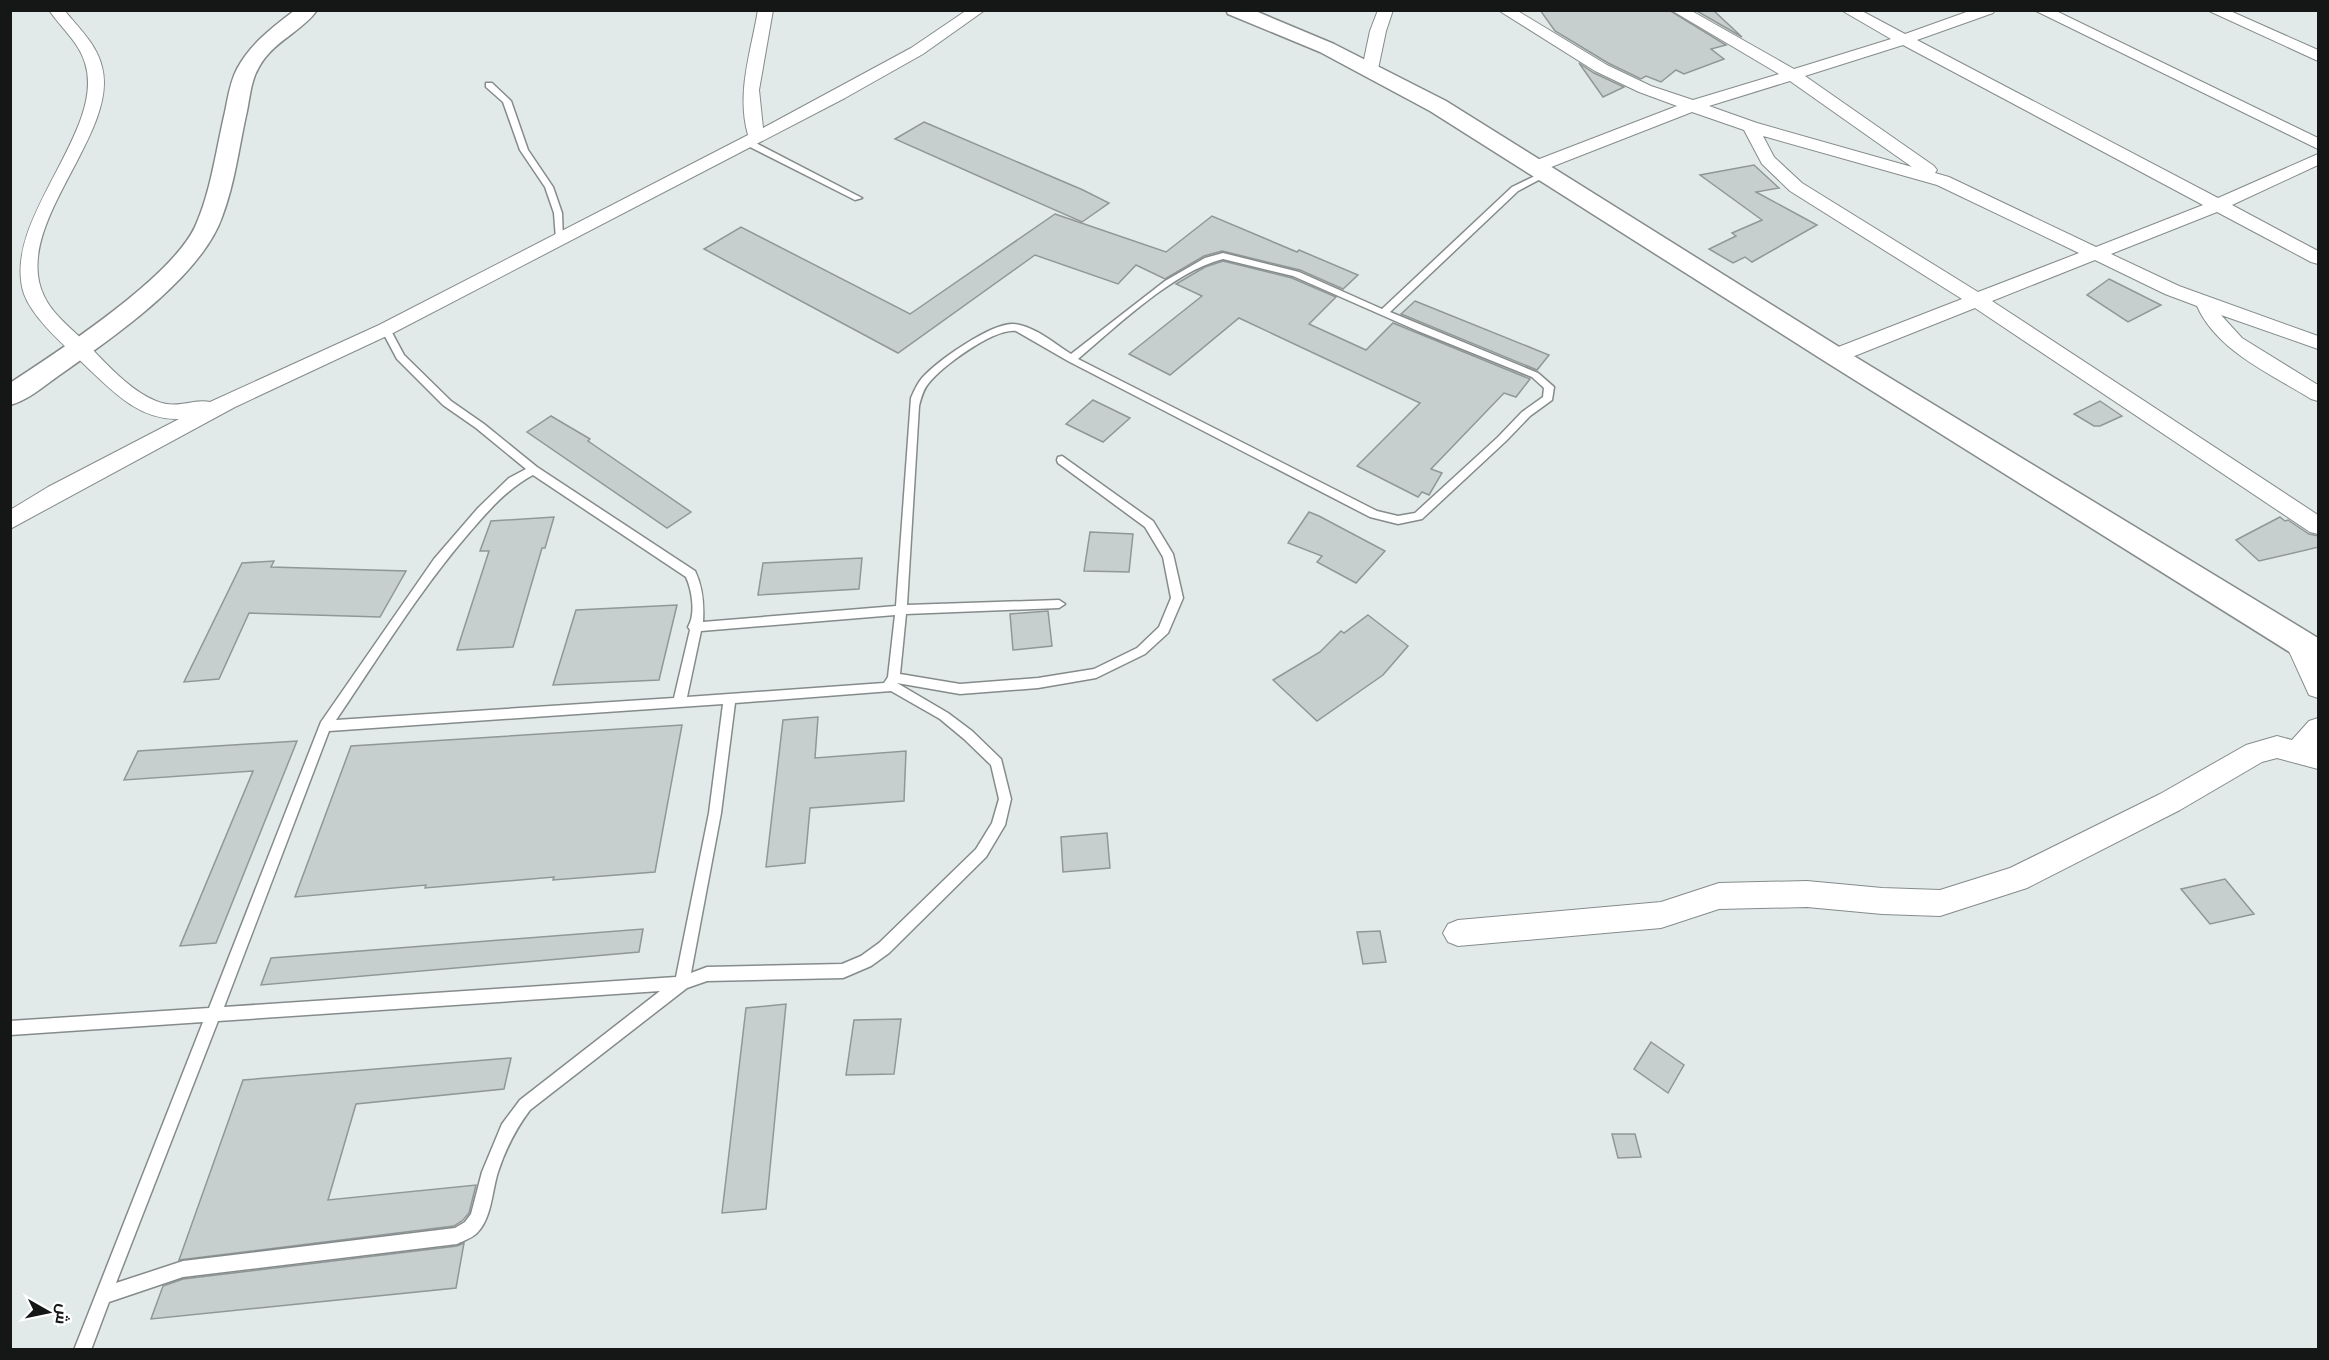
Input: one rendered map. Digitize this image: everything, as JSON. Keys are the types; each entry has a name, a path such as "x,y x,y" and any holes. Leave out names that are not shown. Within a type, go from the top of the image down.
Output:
{"main road":[{"path":"10,396 79,347 169,275 206,231 248,68 273,39 308,10"},
{"path":"1235,10 1327,48 1438,106 1835,356 2319,654"}],"street":[{"path":"56,10 93,59 96,80 88,120 34,232 29,258 34,295 79,347 123,392 151,408 174,413 195,411 228,402"},
{"path":"752,140 751,98 766,10"},
{"path":"10,521 56,493 228,402 386,329 882,73 978,10"},
{"path":"1505,10 1601,68 1645,89 1751,127 1943,181"},
{"path":"1678,10 1792,75 1943,181 2172,290 2319,343"},
{"path":"1848,10 2319,258"},
{"path":"1540,171 1611,136 1692,106 1905,39 1988,10"},
{"path":"2041,10 2319,144"},
{"path":"2214,10 2319,56"},
{"path":"1370,69 1384,12"},
{"path":"1751,127 1761,153 1779,174 1834,212 1977,300 2319,526"},
{"path":"1835,356 2218,206 2319,159"},
{"path":"2206,303 2214,321 2235,342 2319,394"},
{"path":"2296,640 2319,688"},
{"path":"1458,933 1661,915 1719,896 1808,894 1882,902 1940,903 2017,879 2170,802 2255,753 2277,747 2309,755 2319,729"}],"lane":[{"path":"489,84 507,101 524,150 549,187 558,213 560,238"},
{"path":"752,140 858,198"},
{"path":"1384,312 1515,189 1540,171"},
{"path":"325,726 730,698 882,690 892,682 901,610 914,410 918,392 940,367 1006,327 1021,328 1071,359 1374,514 1398,520 1418,516 1526,414 1548,398 1549,387 1535,375 1281,269 1233,258 1212,256 1186,271 1071,359"},
{"path":"386,329 399,357 447,403 480,426 533,470 691,574 697,586 698,603 687,675 679,702"},
{"path":"892,682 960,689 1038,683 1096,673 1141,651 1164,630 1177,598 1169,557 1149,524 1062,460"},
{"path":"82,1350 325,726 456,538 513,482 533,470"},
{"path":"694,627 901,610 1059,604"},
{"path":"10,1028 682,983 707,974 843,971 866,961 884,948 981,853 998,825 1005,799 997,763 944,716 892,682"},
{"path":"103,1296 183,1269 457,1236 471,1228 478,1218 490,1172 507,1129 525,1106 682,983 715,813 730,698"}],"building":[{"path":"1540,10 1669,10 1726,45 1711,49 1724,59 1684,74 1676,70 1661,82 1646,76 1641,79 1608,63 1555,31"},
{"path":"1695,10 1713,10 1742,37"},
{"path":"1579,63 1594,73 1624,87 1603,97"},
{"path":"924,122 1109,203 1082,222 895,139"},
{"path":"1754,165 1779,188 1756,192 1817,225 1752,262 1745,257 1733,263 1709,249 1736,236 1732,233 1762,220 1700,175"},
{"path":"1055,214 1166,252 1212,216 1358,275 1343,289 1300,270 1222,251 1204,256 1165,279 1136,265 1118,284 1035,255 898,353 704,249 741,227 910,314"},
{"path":"1223,261 1292,278 1336,297 1309,324 1366,350 1393,323 1530,379 1516,397 1504,393 1431,469 1442,473 1429,495 1422,492 1418,497 1357,466 1420,403 1239,318 1170,375 1129,354 1202,296 1176,284 1205,267"},
{"path":"2109,279 2161,305 2128,322 2087,295"},
{"path":"1415,301 1549,355 1537,370 1401,314"},
{"path":"1093,400 1130,418 1103,442 1066,424"},
{"path":"2100,401 2122,416 2100,426 2094,426 2074,414"},
{"path":"551,416 590,439 588,441 691,512 667,528 527,432"},
{"path":"1309,512 1385,551 1356,583 1317,562 1322,556 1288,543"},
{"path":"554,517 545,548 542,548 513,647 457,650 489,551 480,551 491,521"},
{"path":"2280,517 2309,534 2319,536 2319,547 2259,561 2236,540"},
{"path":"1090,532 1133,534 1129,572 1084,571"},
{"path":"862,558 859,589 758,595 763,563"},
{"path":"274,561 271,567 406,571 380,617 249,613 219,679 184,682 242,563"},
{"path":"677,605 659,680 553,685 576,610"},
{"path":"1048,611 1052,646 1013,650 1010,614"},
{"path":"1368,615 1408,646 1383,675 1317,721 1273,680 1320,652 1341,631 1344,633"},
{"path":"818,717 815,758 906,751 904,801 810,808 805,863 766,867 783,720"},
{"path":"682,725 655,872 553,880 554,877 425,888 426,885 295,897 351,746"},
{"path":"297,741 216,943 180,946 253,771 124,780 138,751"},
{"path":"1107,833 1110,868 1063,872 1061,837"},
{"path":"2225,879 2254,914 2210,924 2181,889"},
{"path":"643,929 639,952 261,985 271,958"},
{"path":"1380,931 1386,962 1363,964 1357,932"},
{"path":"786,1004 766,1209 722,1213 746,1008"},
{"path":"901,1019 894,1074 846,1075 854,1020"},
{"path":"1651,1042 1684,1065 1668,1093 1634,1069"},
{"path":"511,1058 504,1089 356,1104 328,1200 476,1185 469,1213 454,1226 179,1260 243,1080"},
{"path":"1612,1134 1635,1134 1641,1157 1618,1158"},
{"path":"464,1243 456,1288 151,1319 163,1286 183,1279 457,1246"}]}
